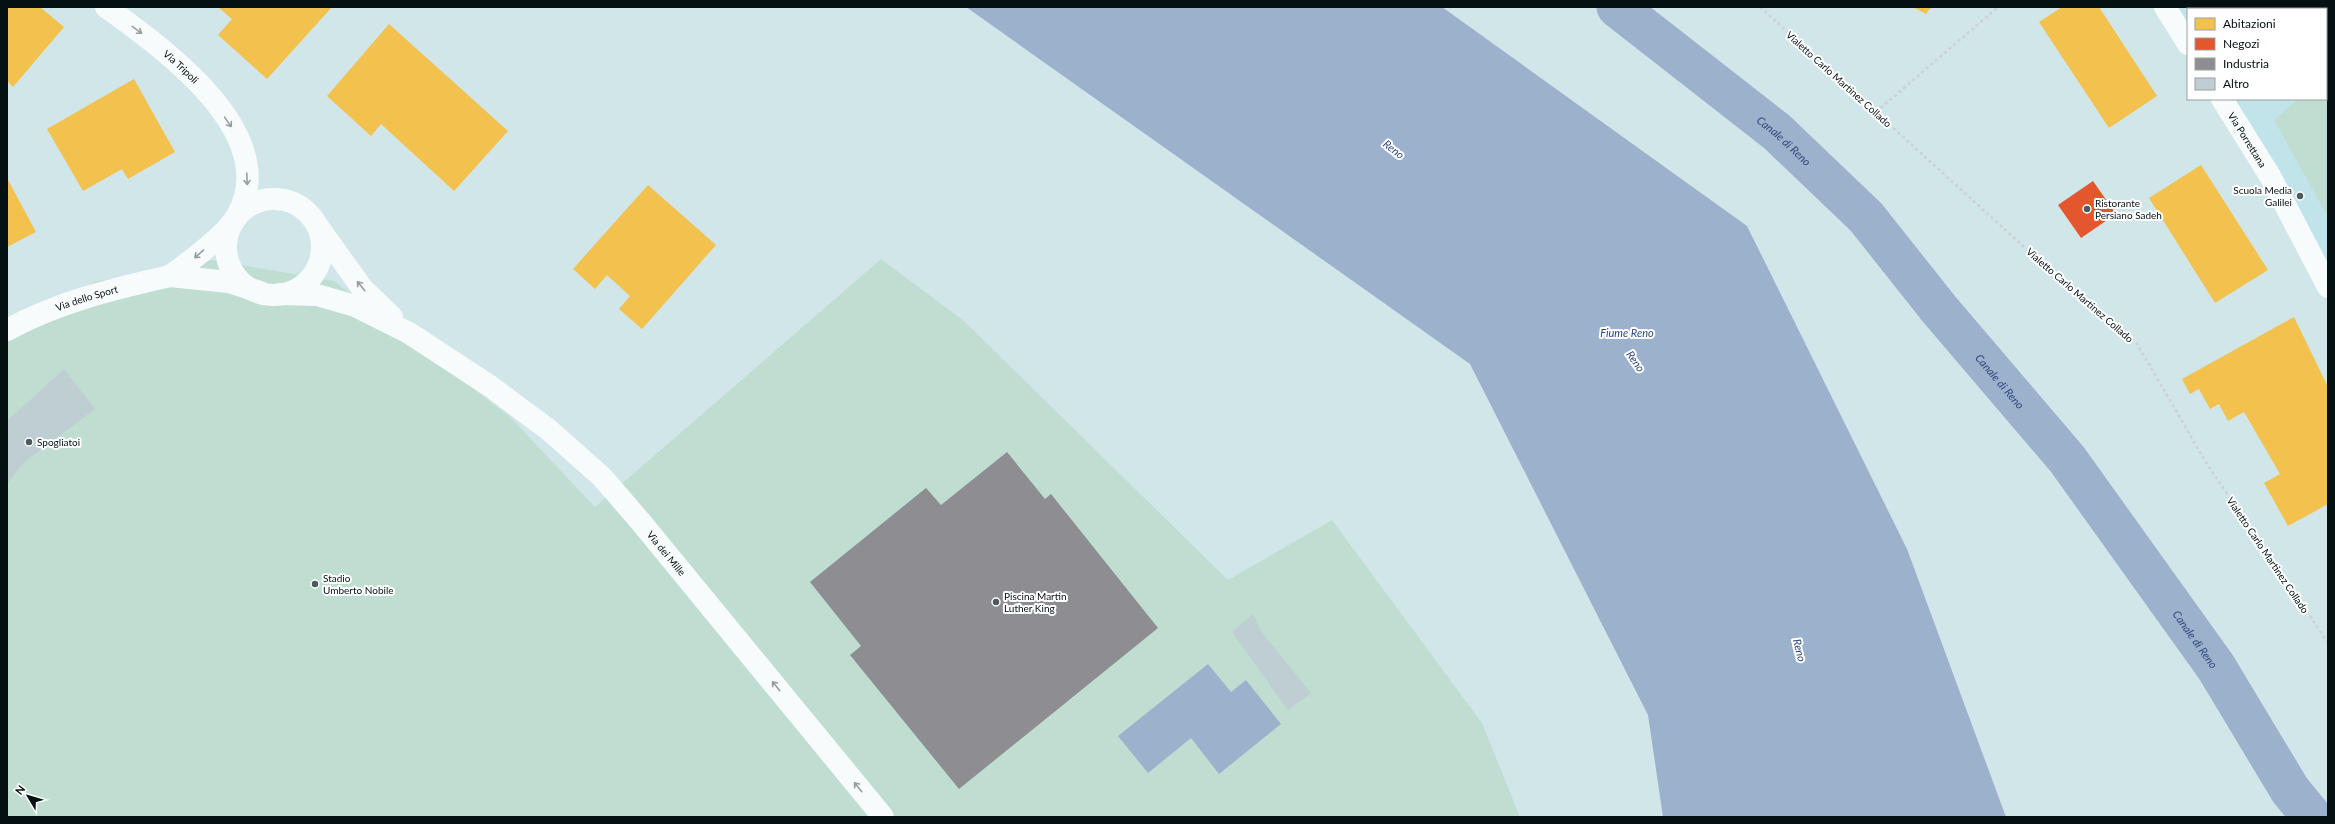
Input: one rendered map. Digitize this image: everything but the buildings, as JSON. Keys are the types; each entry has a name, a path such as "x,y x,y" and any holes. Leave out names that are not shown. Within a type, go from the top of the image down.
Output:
{"street":[{"name":"Via Tripoli","path":"106,7 172,57 208,93 241,141 246,168 247,188 237,216"},
{"path":"2165,7 2187,42"},
{"name":"Via Porrettana","path":"2223,100 2270,176 2328,288"},
{"path":"170,276 213,242 248,206 263,200 278,199 294,203 306,211 362,288 409,333"},
{"path":"237,216 229,230 226,245 228,260 235,274 246,286 270,293 295,289 308,280 317,268 321,253 321,238 316,223"},
{"path":"170,276 229,282 270,293 317,295 355,306 409,333"},
{"name":"Via dello Sport","path":"7,330 33,316 80,298 170,276"},
{"name":"Via dei Mille","path":"409,333 490,386 549,430 602,477 883,817"}],"path":[{"name":"Vialetto Carlo Martinez Collado","path":"1760,7 2055,274 2136,342 2207,464 2328,643"},
{"path":"1876,112 1998,7"}],"shaded area":[{"name":"Scuola Media Galilei","path":"2161,7 2328,7 2328,294 2215,100 2327,100 2327,8 2187,8 2187,52"}],"green space":[{"path":"2328,73 2328,217 2274,120 2297,100 2327,100"},
{"path":"881,259 964,321 1228,580 1332,520 1482,723 1520,817 7,817 7,335 94,282 212,260 334,281 510,417 595,507"}],"water":[{"name":"Fiume Reno","path":"966,7 1442,7 1747,226 1907,549 2006,817 1663,817 1648,715 1470,364"},
{"path":"1208,664 1231,692 1246,680 1281,724 1219,774 1191,738 1148,773 1118,736"}],"waterway":[{"name":"Canale di Reno","path":"1617,7 1777,132 1866,217 1939,309 2067,459 2216,667 2290,790 2312,817"}],"place":[{"name":"Scuola Media Galilei","path":"2300,196"},
{"name":"Ristorante Persiano Sadeh","path":"2087,209"},
{"name":"Spogliatoi","path":"29,442"},
{"name":"Stadio Umberto Nobile","path":"315,584"},
{"name":"Piscina Martin Luther King","path":"996,602"}],"water label":[{"name":"Reno","path":"1394,149"},
{"name":"Reno","path":"1636,361"},
{"name":"Reno","path":"1800,650"}]}
